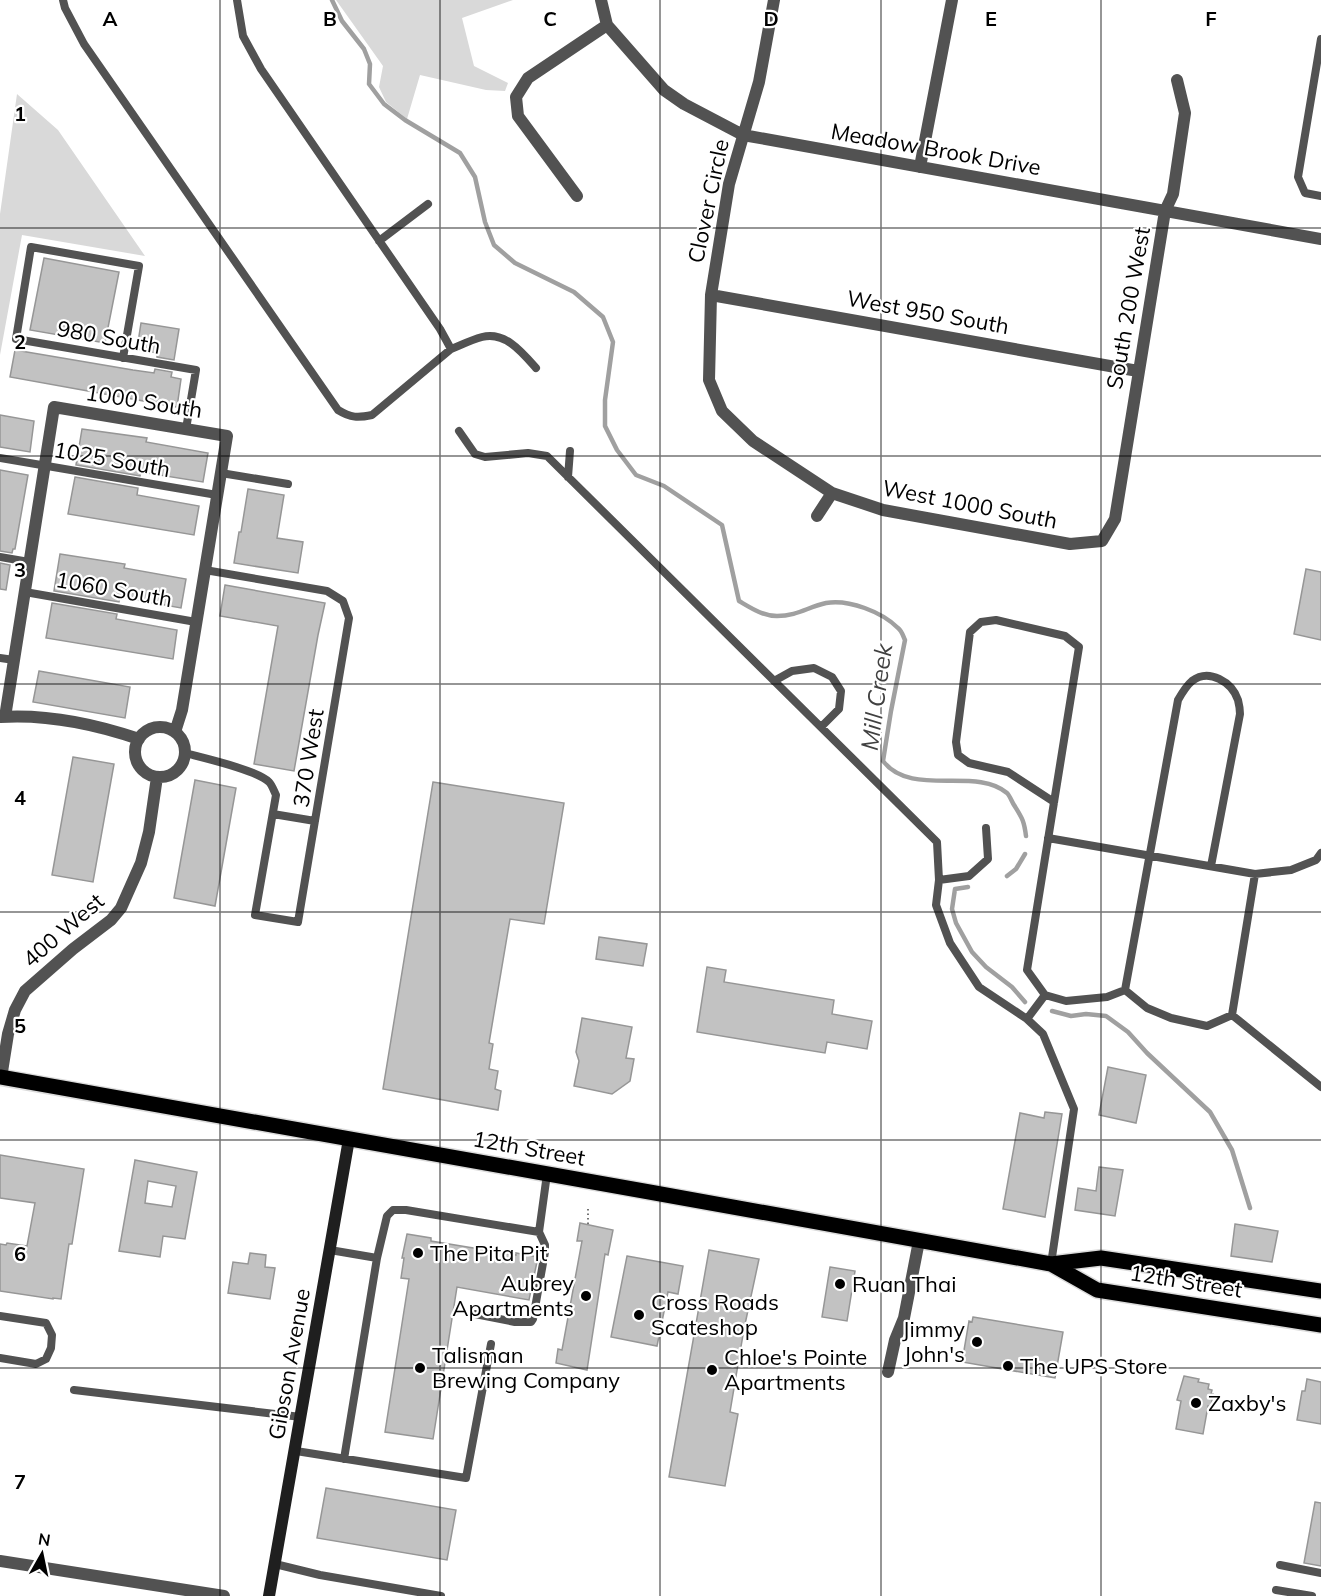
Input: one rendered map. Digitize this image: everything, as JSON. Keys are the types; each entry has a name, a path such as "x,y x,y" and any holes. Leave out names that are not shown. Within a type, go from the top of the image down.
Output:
{"main road":[{"name":"12th Street","path":"0,1080 1051,1264 1101,1258 1321,1291"},
{"name":"12th Street","path":"1051,1264 1097,1290 1321,1325"}],"street":[{"name":"Meadow Brook Drive","path":"601,0 607,25 664,90 684,104 742,135 1321,239"},
{"name":"Clover Circle","path":"722,411 708,380 711,295 729,184 759,82 774,0"},
{"path":"920,167 952,0"},
{"path":"577,196 518,116 516,97 528,78 607,25"},
{"name":"South 200 West","path":"1102,541 1115,519 1165,211 1173,194 1185,113 1177,80"},
{"name":"West 950 South","path":"711,295 1138,371"},
{"name":"1000 South","path":"45,466 54,407 227,436 221,473"},
{"name":"West 1000 South","path":"722,411 753,441 832,494 883,510 1070,544 1102,541"},
{"path":"45,466 14,660 2,717 46,718 114,730 139,739"},
{"path":"175,732 182,710 221,473"},
{"path":"817,516 832,494"},
{"path":"160,727 175,732 181,738 185,753 179,768 173,774 157,777 142,770 135,755 139,739 145,732 160,727"},
{"name":"400 West","path":"0,1080 8,1034 15,1010 25,992 73,949 111,920 121,908 141,863 149,832 157,777"},
{"name":"Gibson Avenue","path":"269,1596 349,1140"},
{"path":"888,1372 895,1340 904,1318 919,1241"},
{"path":"0,1561 224,1596"}],"lane":[{"path":"63,0 84,44 338,410 349,417 372,415 451,349 483,336 499,337 516,346 536,368"},
{"path":"237,0 243,36 261,69 440,329 451,349"},
{"path":"1321,39 1298,177 1305,193 1321,196"},
{"path":"380,241 428,204"},
{"name":"980 South","path":"123,358 139,266 31,247 16,339 123,358 196,370 186,429"},
{"path":"459,431 475,454 485,457 528,453 547,456 937,842 939,880 936,905 950,943 979,987 1027,1019 1043,1034 1074,1109 1051,1264"},
{"path":"568,477 570,451"},
{"name":"1025 South","path":"0,458 217,495"},
{"path":"221,473 288,484"},
{"path":"0,557 29,562"},
{"name":"370 West","path":"205,570 327,591 343,601 349,618 298,922 255,915 273,814"},
{"name":"1060 South","path":"25,592 196,622"},
{"path":"1054,802 1008,772 969,763 958,755 956,742 970,632 981,622 996,620 1065,636 1079,646 1054,802 1048,838 1027,970 1045,995 1066,1001 1107,997 1125,990"},
{"path":"0,658 14,660"},
{"path":"774,681 792,671 814,668 832,677 841,691 839,709 821,727"},
{"path":"1125,990 1178,700 1193,680 1205,675 1219,679 1230,687 1238,700 1240,714 1211,866"},
{"path":"185,753 224,763 258,776 270,783 276,795 273,814 315,821"},
{"path":"939,880 969,876 988,859 986,828"},
{"path":"1048,838 1255,874 1291,870 1316,860 1321,854"},
{"path":"1232,1015 1255,874"},
{"path":"1125,990 1147,1008 1171,1018 1207,1026 1232,1015"},
{"path":"1027,1019 1045,995"},
{"path":"1232,1015 1321,1087"},
{"path":"475,1314 515,1322 531,1322 533,1319 545,1252 540,1232 547,1174"},
{"path":"344,1459 377,1258 387,1216 393,1210 405,1210 540,1232"},
{"path":"330,1250 377,1258"},
{"path":"0,1316 46,1323 52,1335 51,1348 45,1359 36,1364 0,1358"},
{"path":"296,1451 466,1478 491,1344"},
{"path":"74,1390 302,1417"},
{"path":"274,1564 320,1575 441,1596"},
{"path":"1280,1565 1321,1573"},
{"path":"1276,1590 1311,1596"}],"path":[{"path":"588,1209 588,1224"}],"shaded area":[{"path":"336,0 513,0 462,18 474,66 508,83 505,91 486,90 420,75 407,119 386,102 379,87 383,66"},
{"path":"17,94 58,130 145,256 22,235 0,355 0,214"}],"building":[{"path":"44,258 119,272 105,343 30,330"},
{"path":"141,323 179,329 174,360 157,357 157,353 137,349"},
{"path":"15,350 154,373 155,369 172,372 171,377 181,379 177,407 10,377"},
{"path":"0,415 34,421 30,452 0,447"},
{"path":"82,429 147,438 146,442 208,453 203,482 141,472 140,476 76,465"},
{"path":"0,470 28,475 15,549 12,553 0,551"},
{"path":"75,477 138,488 137,495 199,506 194,535 68,514"},
{"path":"248,489 284,495 277,538 303,542 298,573 234,563"},
{"path":"60,554 125,564 124,568 186,579 181,608 120,597 119,602 54,591"},
{"path":"0,563 10,565 6,590 0,589"},
{"path":"1306,569 1321,572 1321,640 1294,634"},
{"path":"225,585 325,603 294,771 254,764 278,626 220,616"},
{"path":"52,603 117,614 116,619 177,630 173,659 46,638"},
{"path":"39,671 130,687 125,718 33,702"},
{"path":"73,757 114,764 93,882 52,875"},
{"path":"195,780 236,788 215,906 174,898"},
{"path":"433,782 564,803 544,924 510,919 489,1043 493,1044 489,1069 498,1071 495,1089 501,1091 498,1110 383,1089"},
{"path":"599,937 647,944 643,966 596,959"},
{"path":"707,967 726,970 724,982 834,1000 832,1014 872,1021 867,1049 827,1042 825,1053 697,1032"},
{"path":"582,1018 632,1027 626,1058 634,1059 630,1081 612,1094 574,1086 579,1061 576,1052"},
{"path":"1108,1067 1146,1075 1136,1123 1099,1115"},
{"path":"1045,1112 1062,1114 1045,1217 1003,1209 1020,1113 1044,1118"},
{"path":"0,1155 84,1169 61,1299 0,1291 0,1244 27,1246 35,1203 0,1198"},
{"path":"135,1160 197,1172 185,1239 163,1236 160,1257 119,1251","holes":["148,1181 176,1186 172,1207 145,1203"]},
{"path":"1099,1167 1123,1170 1115,1216 1075,1210 1078,1188 1096,1191"},
{"name":"Aubrey Apartments","path":"580,1223 613,1230 608,1255 605,1254 587,1370 556,1363 558,1349 562,1350 582,1241 577,1241"},
{"path":"1235,1224 1278,1231 1272,1262 1231,1256"},
{"path":"407,1234 431,1238 431,1241 538,1257 529,1300 457,1287 433,1439 385,1432 409,1279 401,1278"},
{"name":"Chloe's Pointe Apartments","path":"709,1250 759,1259 730,1412 738,1414 725,1486 669,1477"},
{"path":"250,1253 266,1255 265,1267 275,1268 270,1299 228,1293 233,1262 248,1264"},
{"name":"Cross Roads Scateshop","path":"627,1256 683,1266 678,1294 668,1292 657,1346 611,1337"},
{"name":"Ruan Thai","path":"830,1267 855,1271 847,1321 822,1317"},
{"path":"973,1317 1063,1332 1055,1378 962,1362 969,1321 972,1322"},
{"name":"Zaxby's","path":"1184,1376 1209,1384 1208,1389 1212,1390 1211,1406 1208,1406 1203,1434 1176,1429 1181,1401 1177,1400"},
{"path":"1307,1379 1321,1382 1321,1424 1297,1420 1302,1391 1305,1391"},
{"path":"326,1488 456,1510 447,1560 317,1538"},
{"path":"1315,1502 1321,1503 1321,1566 1304,1563"}],"waterway":[{"name":"Mill Creek","path":"332,0 342,21 364,49 370,64 369,84 384,104 405,120 460,153 475,177 485,222 494,245 515,263 574,292 603,317 613,342 605,400 605,426 617,450 636,475 664,486 722,525 739,601 772,616 791,615 826,603 845,603 865,608 891,622 905,640 883,761 895,772 910,778 994,785 1009,796 1022,819 1026,836"},
{"name":"Mill Creek","path":"1007,876 1016,869 1025,854"},
{"name":"Mill Creek","path":"968,887 955,889 952,909 956,923 972,952 986,967 1012,987 1025,1002"},
{"name":"Mill Creek","path":"1052,1011 1071,1016 1086,1014 1106,1016 1128,1032 1210,1112 1232,1150 1250,1208"}],"place":[{"name":"The Pita Pit","path":"418,1253"},
{"name":"Ruan Thai","path":"840,1284"},
{"name":"Aubrey Apartments","path":"586,1296"},
{"name":"Cross Roads Scateshop","path":"639,1315"},
{"name":"Jimmy John's","path":"977,1342"},
{"name":"The UPS Store","path":"1008,1366"},
{"name":"Talisman Brewing Company","path":"420,1368"},
{"name":"Chloe's Pointe Apartments","path":"712,1370"},
{"name":"Zaxby's","path":"1196,1403"}]}
